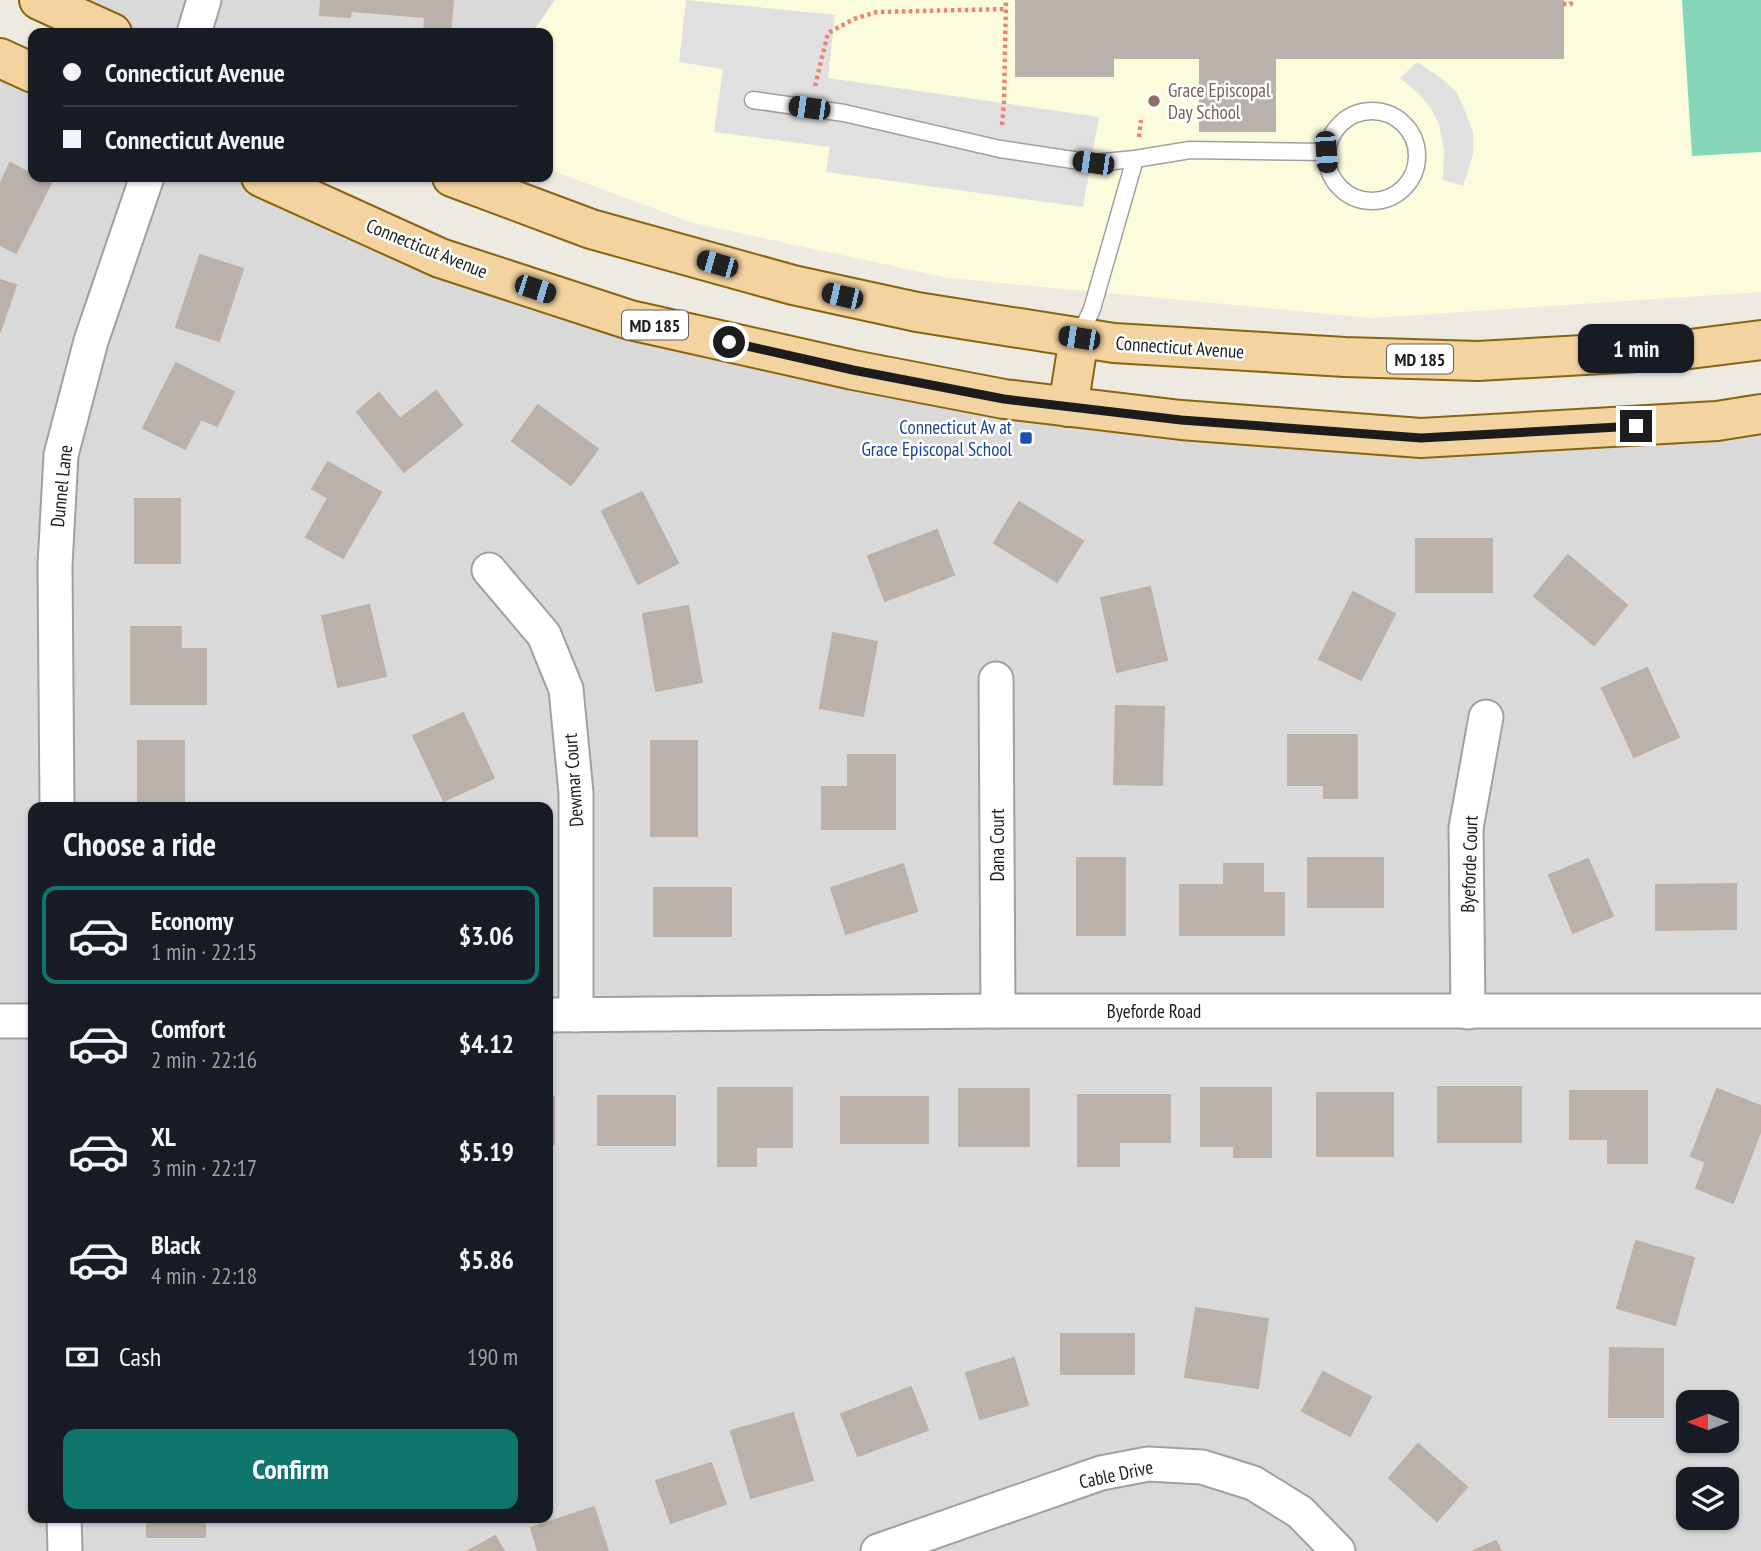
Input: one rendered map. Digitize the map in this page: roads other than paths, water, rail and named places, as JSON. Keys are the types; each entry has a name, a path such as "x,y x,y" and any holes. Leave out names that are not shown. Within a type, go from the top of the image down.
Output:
{"main road":[{"path":"38,0 101,28"},
{"path":"0,58 28,71"},
{"name":"Connecticut Avenue","path":"272,182 440,258 630,320 853,370 1004,399 1181,420 1421,438 1717,421 1761,414"},
{"name":"Connecticut Avenue","path":"465,182 591,229 793,285 917,312 1114,344 1345,357 1478,361 1690,349 1761,340"},
{"path":"1068,407 1079,338"}],"street":[{"path":"196,28 204,0"},
{"name":"Dunnel Lane","path":"57,802 55,565 61,455 91,341 145,182"},
{"name":"Dewmar Court","path":"489,570 544,635 566,689 576,793 562,1015"},
{"name":"Dana Court","path":"996,679 998,1011"},
{"name":"Byeforde Court","path":"1468,1012 1466,828 1486,717"},
{"name":"Byeforde Road","path":"562,1015 998,1011 1761,1012"},
{"path":"0,1021 28,1021"},
{"name":"Cable Drive","path":"878,1551 1101,1473 1148,1464 1202,1467 1254,1483 1300,1511 1338,1551"},
{"path":"64,1523 65,1551"}],"lane":[{"path":"753,100 844,113 1000,149 1093,163 1190,150 1326,152"},
{"path":"1373,110 1398,119 1408,128 1415,140 1416,169 1399,193 1385,200 1371,202 1356,199 1343,192 1327,167 1326,152 1336,127 1346,118 1373,110"},
{"path":"1079,338 1092,309 1135,159"}],"place":[{"name":"Grace Episcopal Day School","path":"1154,101"},
{"name":"Connecticut Av at Grace Episcopal School","path":"1026,438"}]}
